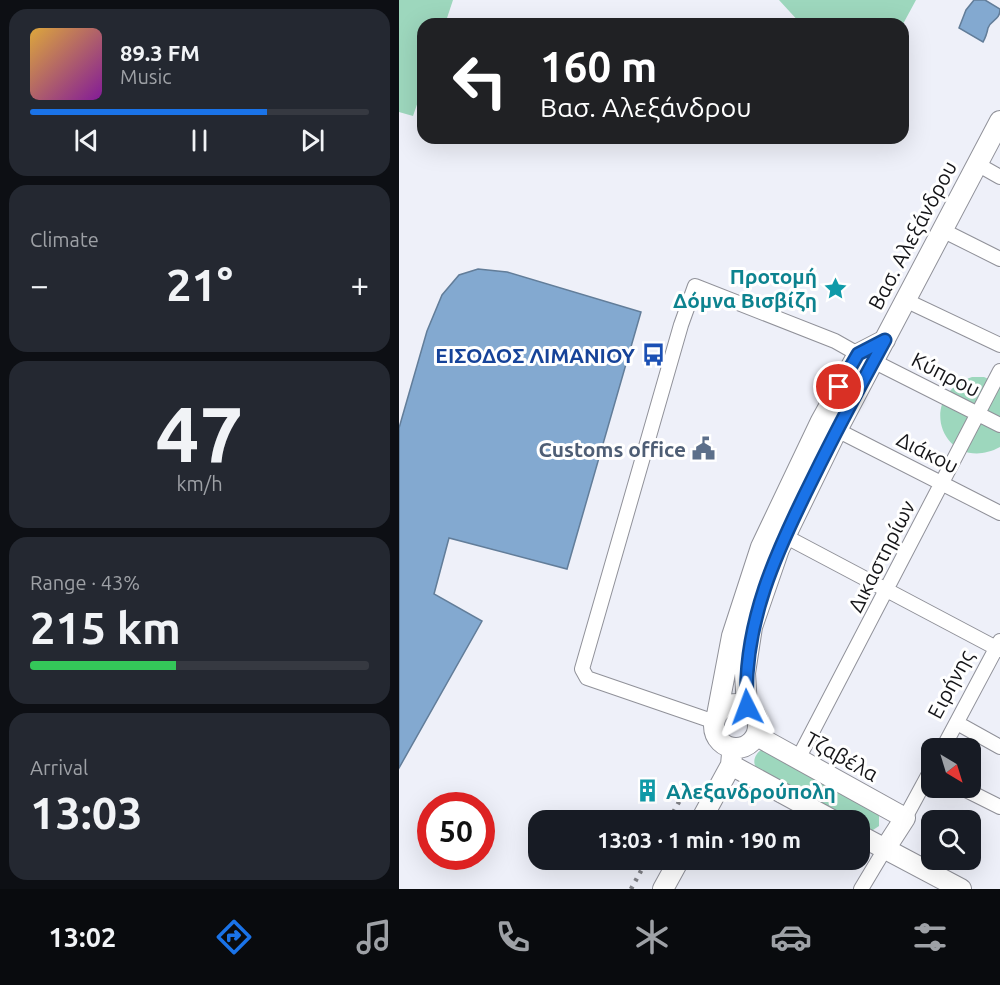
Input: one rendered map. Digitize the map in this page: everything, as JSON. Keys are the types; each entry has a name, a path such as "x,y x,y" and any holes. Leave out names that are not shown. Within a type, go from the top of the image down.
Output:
{"main road":[{"name":"Βασ. Αλεξάνδρου","path":"747,707 745,668 752,627 770,572 777,532 821,421 866,357 885,340 1000,121"},
{"name":"Βασ. Αλεξάνδρου","path":"716,719 732,636 761,547 777,532 837,430 866,357"},
{"path":"706,810 732,756 747,746 756,736 756,716 747,707 727,706 716,719 716,736 732,756 816,810"},
{"name":"Τζαβέλα","path":"756,736 905,818"},
{"path":"885,849 905,818"},
{"path":"870,841 961,889"},
{"path":"663,889 673,870"}],"street":[{"path":"977,164 1000,177"},
{"path":"942,230 1000,259"},
{"name":"Κύπρου","path":"716,719 591,679 583,672 681,325 695,286 866,357 1000,425"},
{"path":"905,300 1000,345"},
{"name":"Δικαστηρίων","path":"798,759 887,592 1000,371"},
{"name":"Διάκου","path":"837,430 1000,513"},
{"path":"777,532 887,592 999,646"},
{"name":"Ειρήνης","path":"949,738 999,646"},
{"path":"957,723 1000,747"},
{"path":"905,818 921,789"},
{"path":"981,798 1000,807"},
{"path":"861,889 885,849"}],"green space":[{"path":"399,0 453,0 447,18 417,18 417,104 413,116 399,112"},
{"path":"779,0 916,0 906,18 796,18"},
{"path":"972,377 984,377 1000,384 1000,447 981,453 964,451 952,443 943,431 940,416 943,401 954,387"},
{"path":"762,749 875,810 879,816 879,826 870,832 870,810 826,810 759,771 755,765 757,754"}],"water":[{"path":"974,0 985,0 1000,9 999,16 989,25 983,42 959,28 966,10"},
{"path":"478,269 507,272 641,312 567,569 449,538 434,594 482,621 399,768 399,428 427,331 442,295 459,275"}],"railway":[{"path":"674,810 680,800"},
{"path":"631,889 641,870"}],"place":[{"name":"Προτομή Δόμνα Βισβίζη","path":"835,288"},
{"name":"ΕΙΣΟΔΟΣ ΛΙΜΑΝΙΟΥ","path":"653,355"},
{"name":"Customs office","path":"704,449"},
{"name":"Αλεξανδρούπολη","path":"648,791"}],"route":[{"path":"747,707 745,673 748,650 756,612 770,572 797,510 885,340 858,354 839,387"}]}
